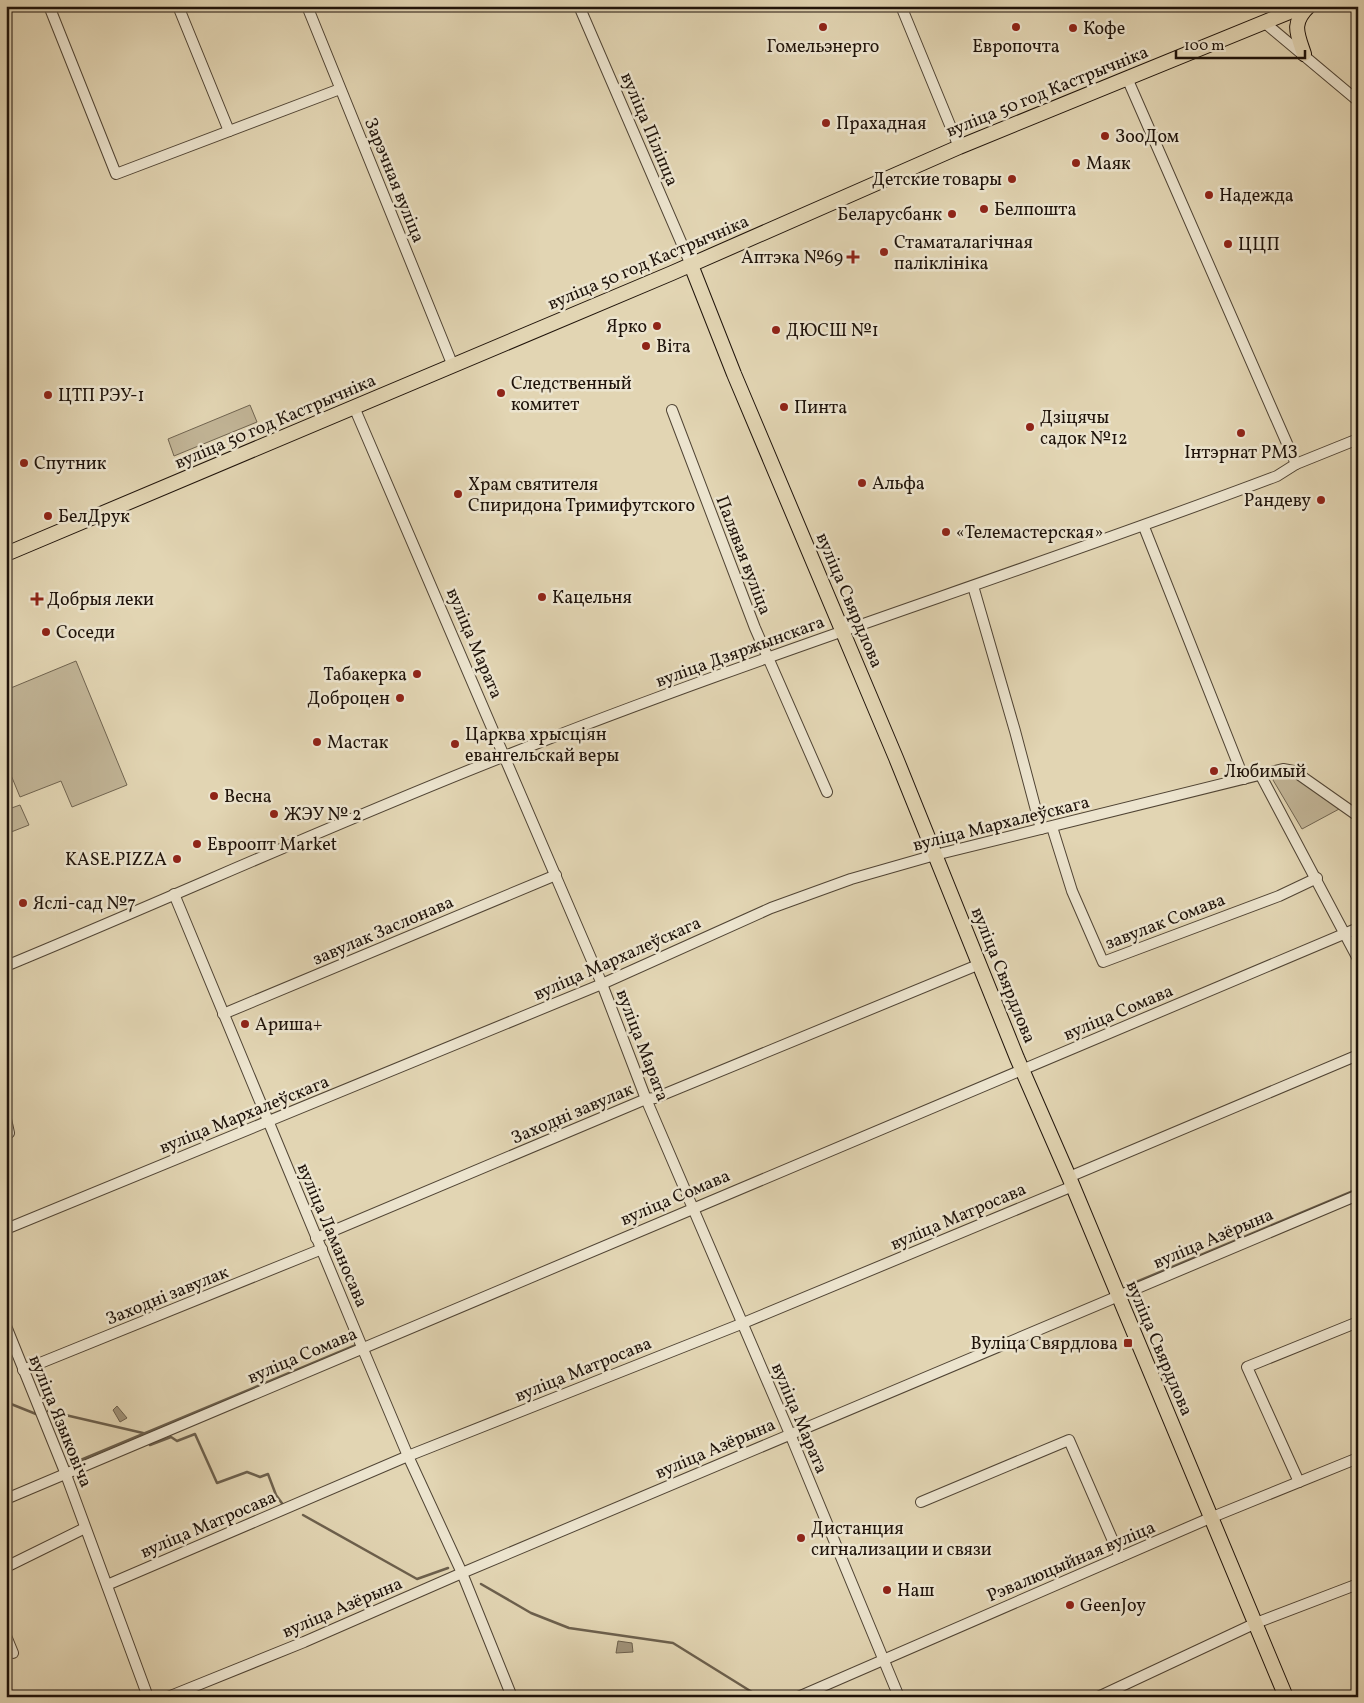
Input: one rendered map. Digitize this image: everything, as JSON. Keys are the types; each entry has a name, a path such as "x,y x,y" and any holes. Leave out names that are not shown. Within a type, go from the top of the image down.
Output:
{"main road":[{"name":"вуліца 50 год Кастрычніка","path":"6,554 691,265 959,147 1126,78 1265,24 1304,6"},
{"path":"1304,54 1297,31 1297,22 1301,14 1310,6"},
{"name":"вуліца Свярдлова","path":"691,265 734,374 843,631 1022,1070 1071,1182 1286,1697"}],"street":[{"path":"49,6 116,174 340,89"},
{"path":"178,6 229,131"},
{"name":"Зарэчная вуліца","path":"307,6 453,366"},
{"name":"вуліца Піліпца","path":"579,6 691,265"},
{"path":"901,6 959,147"},
{"path":"1265,24 1358,100"},
{"path":"1126,78 1296,464"},
{"name":"вуліца Марата","path":"354,406 556,875 602,984 646,1099 790,1434 899,1697"},
{"name":"Палявая вуліца","path":"672,410 767,658 828,792"},
{"name":"вуліца Дзяржынскага","path":"6,966 505,756 767,658 1144,527 1277,476 1296,464 1358,439"},
{"path":"1144,527 1244,778"},
{"path":"973,586 1041,830"},
{"name":"вуліца Мархалеўскага","path":"6,1229 602,984 771,908 851,879 935,855 1260,774 1289,769 1358,816"},
{"path":"1260,774 1358,958"},
{"name":"завулак Сомава","path":"1052,827 1072,891 1103,962 1279,896 1317,878"},
{"name":"завулак Заслонава","path":"223,1014 556,875"},
{"name":"вуліца Ламаносава","path":"174,894 316,1238 408,1456 462,1573 512,1697"},
{"name":"вуліца Сомава","path":"6,1499 65,1472 1346,935 1358,928"},
{"name":"Заходні завулак","path":"316,1238 646,1099 655,1098 980,964"},
{"name":"вуліца Матросава","path":"107,1585 408,1456 742,1324 1071,1182 1358,1055"},
{"path":"6,1119 10,1133"},
{"name":"вуліца Азёрына","path":"168,1697 304,1642 462,1573 1358,1195"},
{"name":"Заходні завулак","path":"23,1370 322,1249"},
{"path":"1298,1482 1247,1366 1358,1322"},
{"name":"вуліца Языковіча","path":"6,1326 65,1472 148,1697"},
{"path":"921,1502 1070,1440 1120,1557"},
{"name":"Рэвалюцыйная вуліца","path":"798,1697 1210,1518 1358,1458"},
{"path":"6,1567 86,1528"},
{"path":"1098,1697 1256,1623 1358,1584"},
{"path":"6,1636 13,1653"}],"shaded area":[{"path":"250,405 257,422 174,456 168,439"},
{"path":"76,661 127,785 72,807 61,781 20,797 6,763 6,690"},
{"path":"1287,773 1341,808 1302,829 1273,780 1276,775"},
{"path":"20,805 29,825 6,834 6,810"},
{"path":"117,1406 127,1418 120,1422 113,1410"},
{"path":"618,1641 632,1643 633,1652 616,1653"}],"waterway":[{"path":"1129,1285 1358,1189"},
{"path":"71,1464 356,1345"},
{"path":"6,1402 36,1414"},
{"path":"48,1411 143,1433"},
{"path":"150,1445 171,1437 177,1441 195,1434 217,1483 247,1472 260,1477 268,1474 276,1495 284,1506"},
{"path":"303,1515 417,1579 448,1568"},
{"path":"481,1584 531,1613 569,1628 673,1643 760,1697"}],"place":[{"name":"Гомельэнерго","path":"823,27"},
{"name":"Европочта","path":"1016,27"},
{"name":"Кофе","path":"1073,28"},
{"name":"Прахадная","path":"826,123"},
{"name":"ЗооДом","path":"1105,136"},
{"name":"Маяк","path":"1076,163"},
{"name":"Детские товары","path":"1012,179"},
{"name":"Надежда","path":"1209,195"},
{"name":"Белпошта","path":"984,209"},
{"name":"Беларусбанк","path":"952,214"},
{"name":"ЦЦП","path":"1228,244"},
{"name":"Стаматалагічная паліклініка","path":"884,252"},
{"name":"Аптэка №69","path":"853,257"},
{"name":"Ярко","path":"657,326"},
{"name":"ДЮСШ №1","path":"776,330"},
{"name":"Віта","path":"646,346"},
{"name":"Следственный комитет","path":"501,393"},
{"name":"ЦТП РЭУ-1","path":"48,395"},
{"name":"Пинта","path":"784,407"},
{"name":"Дзіцячы садок №12","path":"1030,427"},
{"name":"Інтэрнат РМЗ","path":"1241,433"},
{"name":"Спутник","path":"24,463"},
{"name":"Альфа","path":"862,483"},
{"name":"Храм святителя Спиридона Тримифутского","path":"458,494"},
{"name":"Рандеву","path":"1321,500"},
{"name":"БелДрук","path":"48,516"},
{"name":"«Телемастерская»","path":"946,532"},
{"name":"Кацельня","path":"542,597"},
{"name":"Добрыя леки","path":"37,599"},
{"name":"Соседи","path":"46,632"},
{"name":"Табакерка","path":"417,674"},
{"name":"Доброцен","path":"400,698"},
{"name":"Мастак","path":"317,742"},
{"name":"Царква хрысціян евангельскай веры","path":"455,744"},
{"name":"Любимый","path":"1214,771"},
{"name":"Весна","path":"214,796"},
{"name":"ЖЭУ № 2","path":"274,814"},
{"name":"Евроопт Market","path":"197,844"},
{"name":"KASE.PIZZA","path":"177,859"},
{"name":"Яслі-сад №7","path":"23,903"},
{"name":"Ариша+","path":"245,1024"},
{"name":"Вуліца Свярдлова","path":"1128,1343"},
{"name":"Дистанция сигнализации и связи","path":"801,1538"},
{"name":"Наш","path":"887,1590"},
{"name":"GeenJoy","path":"1070,1605"}]}
